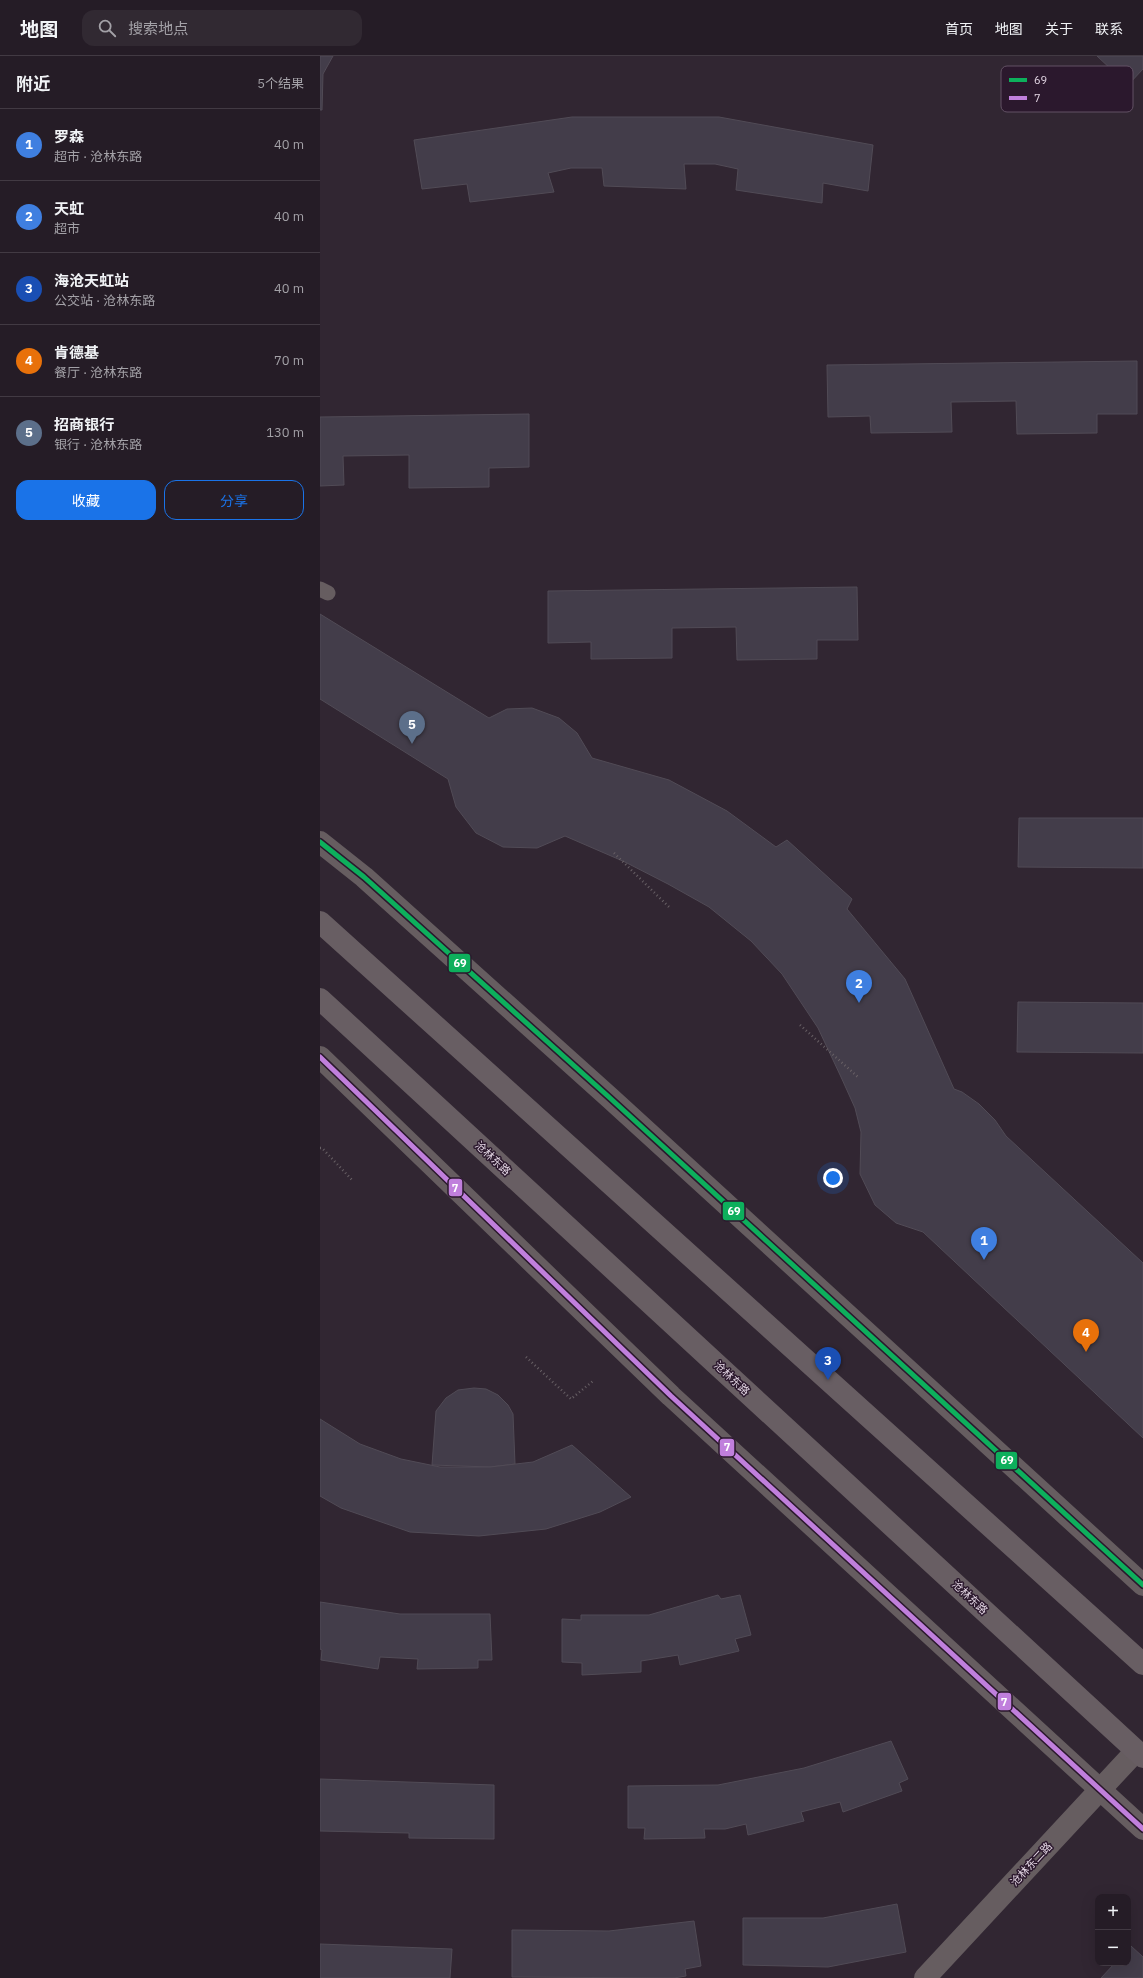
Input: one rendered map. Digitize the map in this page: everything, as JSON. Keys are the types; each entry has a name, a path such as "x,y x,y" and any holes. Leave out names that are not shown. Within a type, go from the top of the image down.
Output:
{"street":[{"path":"320,842 364,877 616,1103 1143,1584"},
{"path":"320,922 1143,1664"},
{"name":"沧林东路","path":"320,999 1140,1754"},
{"path":"320,1057 671,1396 1143,1829"},
{"name":"沧林东二路","path":"925,1978 1100,1790 1140,1754"}],"path":[{"path":"614,852 671,909"},
{"path":"800,1025 858,1078"},
{"path":"320,1148 322,1148 353,1181"},
{"path":"526,1357 572,1399 594,1381"}],"building":[{"path":"320,56 333,56 323,74 322,110 320,110"},
{"path":"1097,56 1143,56 1143,69 1133,80 1133,66 1108,66"},
{"path":"572,117 719,117 873,145 868,191 823,183 822,203 736,190 738,169 715,164 684,164 686,189 604,186 602,168 571,168 548,173 554,192 470,202 467,184 422,189 414,140"},
{"path":"1137,361 1137,414 1097,414 1097,433 1017,434 1016,401 951,402 952,432 871,433 870,416 828,417 827,365"},
{"path":"529,414 529,467 489,468 489,487 409,488 409,455 343,456 344,485 320,486 320,417"},
{"path":"857,587 858,640 817,640 817,659 737,660 736,627 672,628 672,658 591,659 591,642 548,643 548,591"},
{"path":"320,614 489,718 507,709 532,708 559,718 577,733 592,758 669,780 727,811 776,847 787,840 852,899 847,909 905,979 954,1089 962,1092 979,1104 995,1120 1006,1136 1143,1263 1143,1438 923,1232 896,1223 875,1205 860,1174 861,1132 855,1108 818,1028 782,974 751,941 709,907 625,862 565,836 537,848 503,847 476,833 456,807 448,779 320,699"},
{"path":"1019,818 1143,818 1143,868 1018,867"},
{"path":"1018,1002 1143,1003 1143,1053 1017,1052"},
{"path":"474,1388 486,1389 498,1395 508,1405 513,1414 515,1464 490,1467 432,1465 436,1411 446,1398 458,1390"},
{"path":"320,1419 360,1444 401,1459 440,1467 490,1467 533,1462 572,1445 631,1497 600,1512 546,1529 479,1536 410,1532 341,1508 320,1496"},
{"path":"718,1595 721,1599 740,1595 751,1635 735,1639 739,1651 680,1665 678,1655 641,1661 641,1672 582,1675 582,1663 562,1662 562,1619 581,1620 581,1615 649,1615"},
{"path":"320,1602 400,1614 490,1614 492,1660 478,1660 478,1668 417,1669 418,1659 380,1657 378,1669 321,1660"},
{"path":"891,1741 908,1779 899,1783 902,1791 843,1812 840,1802 801,1812 804,1821 748,1835 746,1824 725,1829 704,1829 705,1838 644,1839 645,1828 628,1828 628,1786 718,1785 804,1768"},
{"path":"320,1779 494,1785 494,1839 409,1838 409,1833 320,1831"},
{"path":"897,1904 906,1952 828,1967 743,1965 743,1918 823,1918"},
{"path":"694,1921 701,1966 685,1969 686,1976 674,1978 512,1977 512,1930 609,1931"},
{"path":"320,1944 452,1949 450,1978 320,1978"},
{"path":"1131,1946 1143,1957 1143,1978 1101,1978 1112,1966 1131,1966"}],"transit line":[{"name":"69","path":"320,842 364,877 610,1098 1143,1585"},
{"name":"7","path":"320,1057 671,1396 1143,1829"}],"place":[{"name":"招商银行","path":"412,744"},
{"name":"天虹","path":"859,1003"},
{"name":"罗森","path":"984,1260"},
{"name":"肯德基","path":"1086,1352"},
{"name":"海沧天虹站","path":"828,1380"}]}
